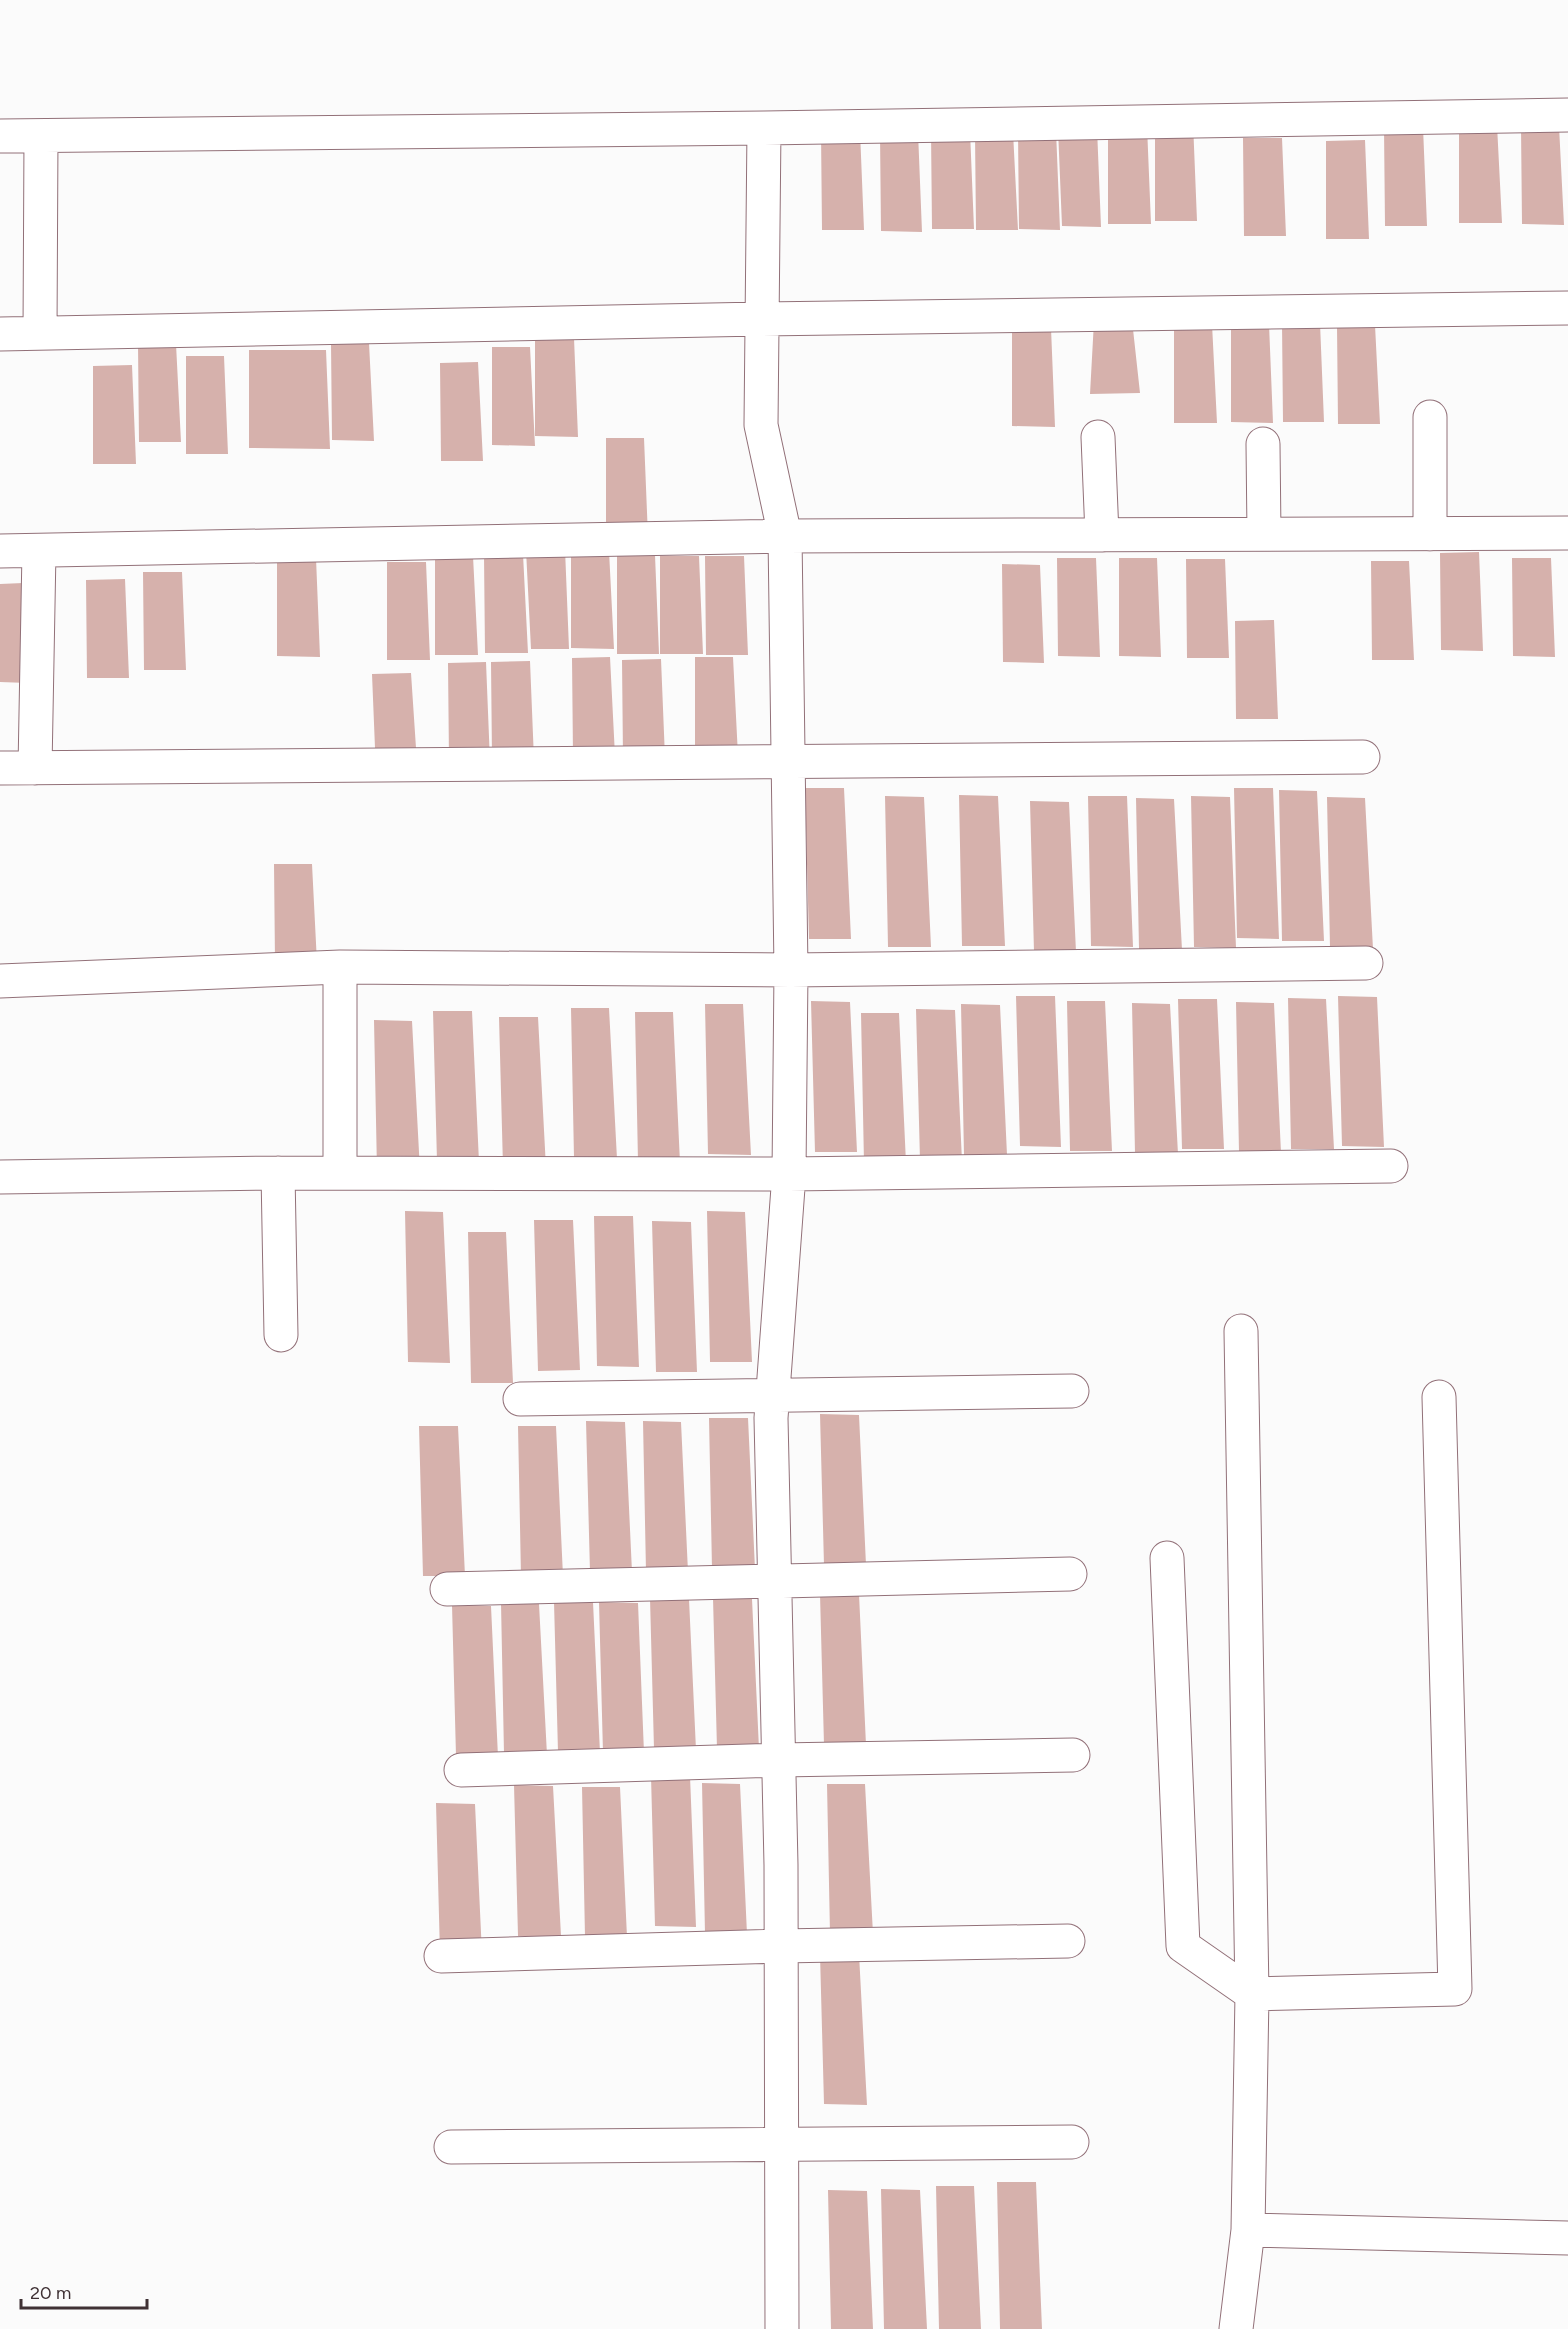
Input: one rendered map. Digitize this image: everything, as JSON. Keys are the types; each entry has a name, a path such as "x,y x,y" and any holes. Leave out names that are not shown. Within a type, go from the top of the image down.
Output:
{"street":[{"path":"0,136 764,128 1568,115"},
{"path":"764,128 761,425 785,536 791,970 789,1174 772,1396 781,1946 782,2329"},
{"path":"40,333 41,136"},
{"path":"0,334 761,319 1568,308"},
{"path":"1430,417 1430,534"},
{"path":"1098,437 1102,535"},
{"path":"1263,444 1264,534"},
{"path":"0,551 785,536 1568,533"},
{"path":"35,768 39,550"},
{"path":"0,768 1362,757"},
{"path":"0,981 340,967 791,970 1365,963"},
{"path":"340,967 340,1173"},
{"path":"0,1177 278,1173 789,1174 1391,1166"},
{"path":"278,1173 281,1335"},
{"path":"1236,2329 1248,2230 1252,1994 1241,1331"},
{"path":"519,1399 1072,1390"},
{"path":"1167,1558 1183,1946 1252,1994 1455,1989 1439,1397"},
{"path":"447,1590 1070,1574"},
{"path":"461,1770 779,1760 1073,1755"},
{"path":"441,1956 781,1946 1068,1941"},
{"path":"451,2147 1072,2142"},
{"path":"1248,2230 1568,2238"}],"building":[{"path":"1193,122 1197,221 1155,221 1155,123"},
{"path":"1459,125 1497,125 1502,223 1459,223"},
{"path":"1108,126 1147,126 1151,224 1108,224"},
{"path":"1559,126 1564,225 1522,224 1521,127"},
{"path":"1423,127 1427,226 1385,226 1384,128"},
{"path":"1097,128 1101,227 1062,226 1058,129"},
{"path":"1056,130 1060,230 1019,229 1018,131"},
{"path":"860,131 864,230 822,230 821,132"},
{"path":"931,131 970,131 974,229 932,229"},
{"path":"918,132 922,232 881,231 880,133"},
{"path":"1013,132 1018,230 976,230 975,133"},
{"path":"1243,138 1282,138 1286,236 1244,236"},
{"path":"1365,140 1369,239 1326,239 1326,141"},
{"path":"1132,320 1140,393 1090,394 1094,321"},
{"path":"1282,323 1320,323 1324,422 1283,422"},
{"path":"1174,324 1212,324 1217,423 1174,423"},
{"path":"1231,324 1269,324 1273,423 1231,422"},
{"path":"1375,325 1380,424 1338,424 1337,326"},
{"path":"1012,328 1051,328 1055,427 1012,426"},
{"path":"535,338 574,338 578,437 535,436"},
{"path":"331,343 369,343 374,441 332,440"},
{"path":"138,344 176,344 181,442 139,442"},
{"path":"492,347 530,347 535,446 492,445"},
{"path":"249,350 326,350 330,449 249,448"},
{"path":"186,356 224,356 228,454 186,454"},
{"path":"478,362 483,461 441,461 440,363"},
{"path":"132,365 136,464 93,464 93,366"},
{"path":"606,438 644,438 648,537 606,536"},
{"path":"565,549 569,649 531,649 526,550"},
{"path":"571,551 609,551 614,649 571,648"},
{"path":"1479,552 1483,651 1441,650 1440,553"},
{"path":"523,554 528,653 485,653 484,555"},
{"path":"655,555 659,654 617,654 617,556"},
{"path":"473,556 478,655 435,655 435,557"},
{"path":"660,556 699,556 703,654 660,654"},
{"path":"705,556 744,556 748,655 706,655"},
{"path":"277,558 316,558 320,657 277,656"},
{"path":"1057,558 1096,558 1100,657 1058,656"},
{"path":"1119,558 1157,558 1161,657 1119,656"},
{"path":"1512,558 1551,558 1555,657 1513,656"},
{"path":"1186,559 1225,559 1229,658 1187,658"},
{"path":"1371,561 1409,561 1414,660 1372,660"},
{"path":"387,562 426,562 430,660 387,660"},
{"path":"1002,564 1040,565 1044,663 1003,662"},
{"path":"143,572 182,572 186,670 144,670"},
{"path":"125,579 129,678 87,678 86,580"},
{"path":"23,583 28,683 0,682 0,584"},
{"path":"1274,620 1278,719 1236,719 1235,621"},
{"path":"610,657 615,756 573,756 572,658"},
{"path":"695,657 733,657 738,756 695,755"},
{"path":"661,659 665,758 623,758 622,660"},
{"path":"530,661 534,760 492,759 491,662"},
{"path":"486,662 490,762 449,761 448,663"},
{"path":"411,673 416,748 375,748 372,674"},
{"path":"805,788 844,788 851,939 809,939"},
{"path":"1234,788 1273,788 1279,939 1237,938"},
{"path":"1279,790 1317,791 1324,941 1282,941"},
{"path":"959,795 998,796 1005,946 962,946"},
{"path":"885,796 924,797 931,947 888,947"},
{"path":"1088,796 1127,796 1133,947 1091,946"},
{"path":"1191,796 1230,797 1236,948 1194,947"},
{"path":"1327,797 1365,798 1373,949 1330,948"},
{"path":"1136,798 1174,799 1182,950 1139,949"},
{"path":"1030,801 1069,802 1076,952 1034,952"},
{"path":"274,864 312,864 317,963 275,962"},
{"path":"1016,996 1055,996 1061,1147 1020,1146"},
{"path":"1338,996 1377,997 1384,1147 1342,1146"},
{"path":"1288,998 1326,999 1334,1149 1291,1149"},
{"path":"1178,999 1217,999 1224,1149 1182,1149"},
{"path":"811,1001 850,1002 857,1152 815,1152"},
{"path":"1067,1001 1105,1001 1112,1151 1070,1151"},
{"path":"1236,1002 1274,1003 1281,1153 1239,1152"},
{"path":"1132,1003 1170,1004 1178,1154 1135,1153"},
{"path":"705,1004 743,1004 751,1155 708,1154"},
{"path":"961,1004 1000,1005 1007,1155 964,1155"},
{"path":"571,1008 609,1008 617,1159 574,1158"},
{"path":"916,1009 955,1010 962,1161 920,1160"},
{"path":"433,1011 472,1011 479,1162 437,1161"},
{"path":"635,1012 673,1012 680,1163 638,1162"},
{"path":"861,1013 899,1013 906,1163 864,1163"},
{"path":"499,1017 538,1017 546,1168 503,1167"},
{"path":"374,1020 412,1021 420,1171 377,1171"},
{"path":"405,1211 443,1212 450,1363 408,1362"},
{"path":"707,1211 745,1212 752,1362 710,1362"},
{"path":"594,1216 633,1216 639,1367 597,1366"},
{"path":"534,1220 573,1220 580,1370 538,1371"},
{"path":"652,1221 691,1222 697,1372 656,1372"},
{"path":"468,1232 506,1232 513,1383 471,1383"},
{"path":"820,1414 859,1415 866,1565 824,1565"},
{"path":"709,1418 748,1418 755,1569 712,1569"},
{"path":"586,1421 625,1422 632,1572 590,1572"},
{"path":"643,1421 681,1422 688,1572 646,1572"},
{"path":"419,1426 458,1426 465,1576 423,1576"},
{"path":"518,1426 556,1426 563,1576 521,1576"},
{"path":"820,1594 859,1594 866,1745 824,1745"},
{"path":"650,1598 689,1599 696,1750 654,1749"},
{"path":"713,1598 752,1599 759,1749 717,1749"},
{"path":"554,1602 593,1602 600,1753 558,1752"},
{"path":"599,1602 638,1603 644,1753 603,1753"},
{"path":"501,1603 539,1604 547,1755 504,1754"},
{"path":"452,1605 491,1606 498,1757 456,1756"},
{"path":"651,1776 690,1776 696,1927 655,1926"},
{"path":"702,1783 740,1784 747,1934 705,1934"},
{"path":"827,1784 865,1784 873,1934 830,1934"},
{"path":"514,1785 553,1786 561,1936 518,1936"},
{"path":"582,1787 620,1787 627,1937 585,1937"},
{"path":"436,1803 475,1804 482,1954 440,1954"},
{"path":"820,1954 859,1954 867,2105 824,2104"},
{"path":"997,2182 1036,2182 1042,2329 1000,2329"},
{"path":"936,2186 974,2186 981,2329 939,2329"},
{"path":"881,2189 920,2190 927,2329 884,2329"},
{"path":"828,2190 867,2191 873,2329 831,2329"}]}
